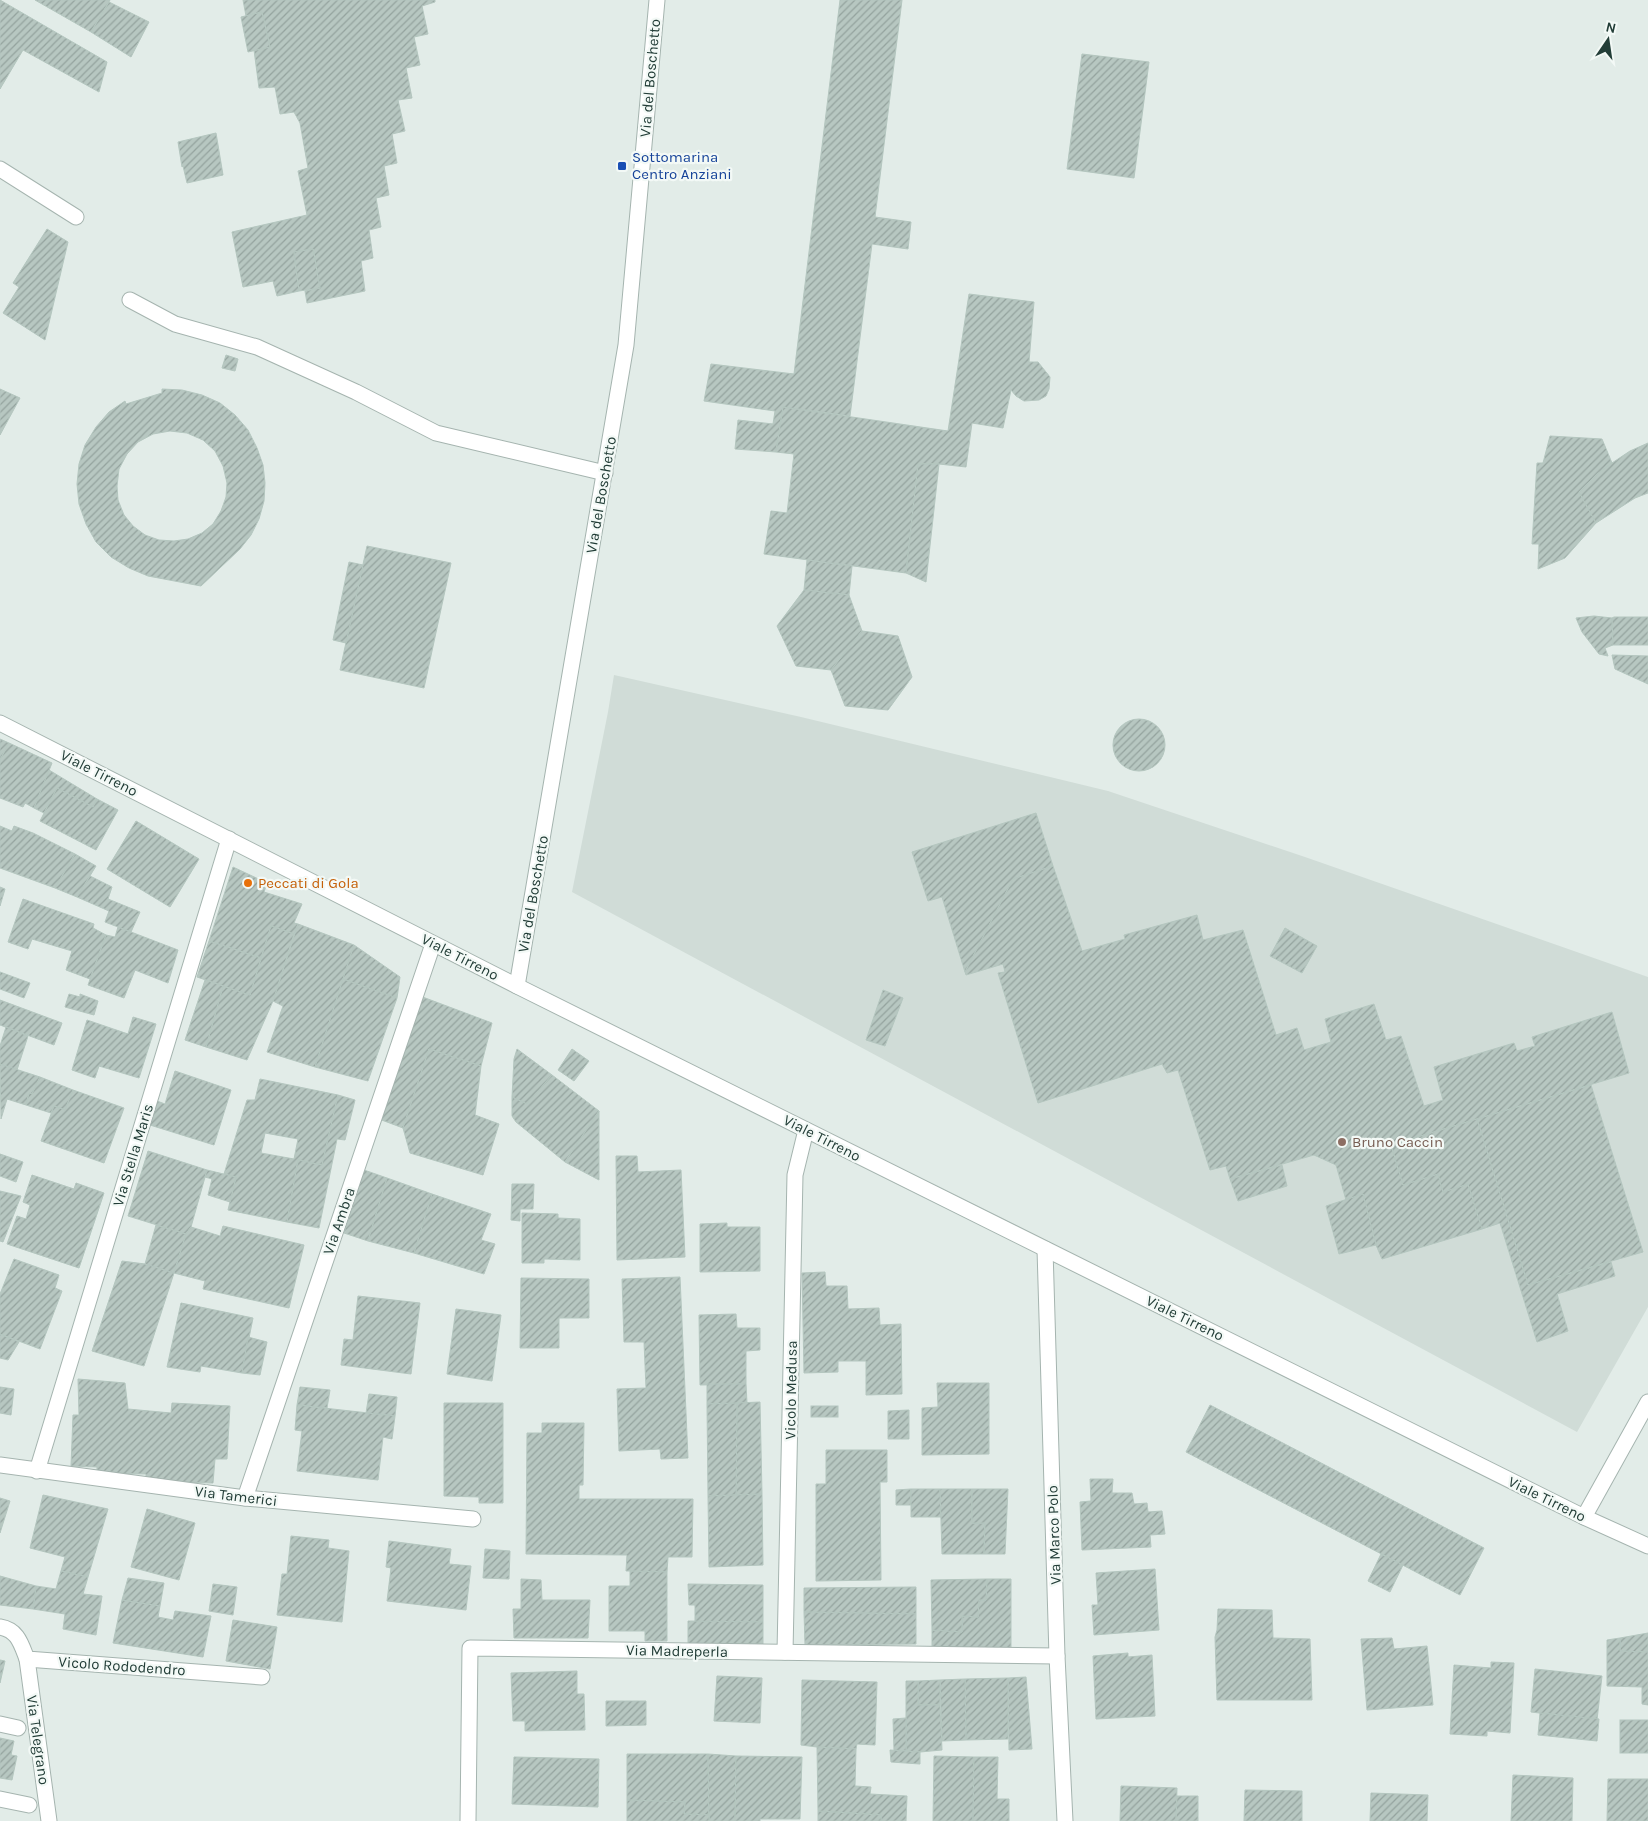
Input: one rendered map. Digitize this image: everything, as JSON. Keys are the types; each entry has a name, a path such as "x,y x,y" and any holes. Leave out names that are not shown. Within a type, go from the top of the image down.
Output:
{"street":[{"name":"Via del Boschetto","path":"518,986 626,345 657,0"},
{"path":"0,169 76,216"},
{"path":"130,300 175,324 257,347 356,392 436,433 604,473"},
{"name":"Viale Tirreno","path":"0,722 433,944 1584,1517 1648,1546"},
{"name":"Via Stella Maris","path":"37,1471 229,839"},
{"name":"Via Ambra","path":"245,1498 433,944"},
{"name":"Vicolo Medusa","path":"785,1652 795,1176 806,1130"},
{"name":"Via Marco Polo","path":"1045,1249 1057,1656 1065,1821"},
{"path":"1584,1517 1648,1402"},
{"name":"Via Tamerici","path":"0,1465 245,1498 472,1519"},
{"path":"0,1626 7,1628 19,1637 27,1659"},
{"name":"Via Madreperla","path":"468,1821 470,1648 1057,1656"},
{"name":"Vicolo Rododendro","path":"27,1659 262,1677"},
{"name":"Via Telegrano","path":"27,1659 49,1821"},
{"path":"0,1724 18,1728"},
{"path":"0,1799 29,1805"}],"shaded area":[{"name":"Bruno Caccin","path":"614,675 801,717 1108,791 1305,857 1648,977 1648,1307 1577,1432 572,892"}],"building":[{"path":"0,0 107,62 99,92 23,50 0,89"},
{"path":"35,0 110,0 91,32"},
{"path":"243,0 435,0 435,2 422,6 428,34 414,37 420,65 406,68 412,98 398,100 405,131 392,134 397,163 384,166 389,195 376,198 381,227 369,230 373,258 361,261 365,291 307,303 305,291 320,288 313,249 294,252 299,291 277,296 273,281 243,287 232,232 307,215 298,171 308,168 300,123 294,112 280,114 275,87 259,88 254,50 270,47 262,12 246,16"},
{"path":"840,0 902,0 875,217 911,222 908,249 872,244 850,416 783,407 776,452 735,449 738,420 773,424 775,411 704,401 711,364 794,374"},
{"path":"109,2 149,22 131,57 91,32"},
{"path":"262,12 270,47 248,52 241,17"},
{"path":"1082,54 1149,62 1134,178 1067,169"},
{"path":"216,133 223,175 187,183 178,142"},
{"path":"47,229 68,242 45,340 3,313 19,287 13,283"},
{"path":"313,249 320,288 299,291 294,252"},
{"path":"969,294 1034,302 1029,362 1038,362 1050,377 1046,396 1039,400 1024,401 1011,390 1003,428 972,423 966,467 918,464 906,573 764,554 771,511 787,513 794,454 776,452 783,407 948,431"},
{"path":"226,355 238,359 235,371 222,368"},
{"path":"0,389 20,398 0,435"},
{"path":"162,389 182,390 202,395 220,403 235,415 248,430 263,465 264,501 259,519 251,535 240,549 201,586 148,576 129,568 111,557 96,542 86,524 79,504 77,484 79,464 85,445 96,427 109,412 125,401 126,404 162,393","holes":["170,431 187,433 203,440 215,451 223,466 227,483 226,497 221,511 213,524 202,533 188,539 174,541 159,540 145,535 133,526 124,515 118,500 119,469 127,454 138,442 153,434"]},
{"path":"1550,436 1602,439 1612,463 1596,475 1579,492 1596,523 1565,558 1538,569 1539,544 1532,544 1537,463 1543,463"},
{"path":"1648,443 1648,493 1635,498 1596,523 1579,492 1596,475 1612,463 1630,451"},
{"path":"918,464 939,464 926,582 906,573"},
{"path":"367,546 451,563 424,688 340,670"},
{"path":"807,560 852,566 849,595 804,590"},
{"path":"349,562 363,565 346,643 333,640"},
{"path":"804,590 849,595 862,631 831,670 796,666 777,626"},
{"path":"1594,616 1612,618 1613,645 1605,648 1608,656 1599,654 1582,632 1576,618"},
{"path":"1648,617 1648,645 1613,645 1612,618"},
{"path":"862,631 898,636 912,677 888,710 845,706 831,670"},
{"path":"1612,655 1648,656 1648,684 1615,669"},
{"path":"1134,719 1144,719 1158,726 1165,740 1165,750 1158,764 1144,771 1134,771 1124,767 1117,760 1113,750 1113,740 1117,730 1124,723"},
{"path":"0,739 9,743 0,760"},
{"path":"9,743 52,763 34,808 25,803 23,807 0,798 0,760"},
{"path":"49,770 97,799 93,807 57,788 44,813 34,808"},
{"path":"57,788 93,807 97,799 118,810 96,850 40,821"},
{"path":"1036,813 1053,866 1013,879 965,972 942,897 928,901 912,852"},
{"path":"136,821 199,859 170,907 107,869"},
{"path":"0,826 12,831 14,826 33,833 75,854 55,888 0,868"},
{"path":"75,854 96,866 77,897 55,888"},
{"path":"1053,866 1082,951 1125,939 1124,935 1197,915 1203,940 1243,930 1276,1035 1297,1028 1304,1050 1331,1042 1325,1019 1374,1004 1386,1040 1401,1036 1424,1106 1443,1100 1434,1067 1514,1043 1517,1051 1535,1046 1532,1037 1612,1012 1629,1073 1391,1145 1403,1185 1438,1174 1443,1192 1468,1184 1482,1229 1382,1259 1376,1245 1363,1194 1346,1200 1336,1165 1314,1155 1230,1179 1226,1166 1210,1170 1178,1070 1167,1073 1162,1064 1038,1103 998,973 1005,972 1003,964 966,975 965,972 1013,879"},
{"path":"233,867 267,883 264,892 302,904 294,923 298,924 294,934 271,926 261,958 209,941"},
{"path":"90,876 112,887 108,899 140,912 131,932 105,922 109,911 77,897"},
{"path":"0,887 5,889 0,906"},
{"path":"23,899 94,924 93,928 106,935 90,979 66,970 72,951 32,939 28,949 8,942"},
{"path":"298,924 354,945 315,1067 267,1052 283,1006 273,1001"},
{"path":"271,926 294,934 273,1001 247,1060 206,1047 223,986 250,995"},
{"path":"118,927 178,950 168,983 135,970 124,998 88,985 106,935 115,937"},
{"path":"1285,928 1317,946 1302,973 1270,956"},
{"path":"209,941 261,958 250,995 197,977"},
{"path":"354,945 400,977 397,998 343,979"},
{"path":"0,972 30,983 24,998 0,989"},
{"path":"343,979 397,998 368,1081 315,1067"},
{"path":"205,980 223,986 206,1047 185,1040"},
{"path":"883,990 903,998 885,1046 866,1040"},
{"path":"69,994 80,997 80,994 98,1001 94,1015 65,1007"},
{"path":"420,996 492,1023 481,1066 429,1049 403,1128 379,1119"},
{"path":"0,1000 62,1023 54,1045 0,1025"},
{"path":"133,1017 156,1024 139,1078 99,1066 95,1078 72,1070 87,1020 128,1034"},
{"path":"6,1027 28,1036 17,1070 0,1064 0,1046"},
{"path":"429,1049 481,1066 475,1115 499,1124 483,1175 410,1153 403,1128"},
{"path":"517,1049 552,1075 527,1104 512,1097 514,1059"},
{"path":"572,1049 589,1061 574,1081 558,1070"},
{"path":"0,1064 40,1077 32,1094 29,1093 26,1105 7,1099 1,1119"},
{"path":"175,1071 231,1090 214,1145 150,1125 157,1101 165,1104"},
{"path":"552,1075 599,1111 565,1162 516,1122 512,1116 512,1097 527,1104"},
{"path":"40,1077 73,1090 65,1110 54,1106 51,1113 26,1105 29,1093 32,1094"},
{"path":"260,1079 338,1095 322,1165 298,1160 287,1222 228,1210 236,1177 224,1174 247,1100 255,1100","holes":["265,1133 298,1139 294,1159 261,1153"]},
{"path":"1591,1085 1643,1252 1528,1285 1477,1119"},
{"path":"73,1090 124,1108 104,1163 41,1141 54,1106 65,1110"},
{"path":"338,1095 355,1100 345,1140 337,1139 319,1228 287,1222 298,1160 322,1165"},
{"path":"599,1111 599,1180 565,1162"},
{"path":"1477,1119 1528,1285 1611,1262 1615,1276 1557,1294 1568,1331 1537,1342 1500,1223 1482,1229 1468,1184 1443,1192 1438,1174 1403,1185 1391,1145"},
{"path":"148,1151 207,1170 191,1227 186,1234 128,1216"},
{"path":"0,1154 23,1162 16,1182 0,1176"},
{"path":"616,1156 637,1156 638,1172 681,1170 685,1257 617,1260"},
{"path":"1282,1165 1287,1186 1238,1201 1230,1179"},
{"path":"207,1170 236,1177 230,1202 208,1195 212,1179 205,1177"},
{"path":"364,1170 387,1178 368,1241 344,1233"},
{"path":"32,1175 74,1189 76,1183 104,1193 79,1268 7,1244 17,1216 26,1219 30,1205 23,1202"},
{"path":"387,1178 432,1194 414,1253 368,1241"},
{"path":"512,1184 534,1184 533,1209 520,1209 520,1221 511,1220"},
{"path":"0,1191 21,1196 3,1242 0,1241"},
{"path":"432,1194 491,1214 481,1240 495,1244 484,1274 414,1253"},
{"path":"1363,1194 1376,1245 1339,1254 1326,1206"},
{"path":"522,1213 558,1214 558,1218 580,1219 580,1260 544,1259 544,1263 522,1263"},
{"path":"727,1223 727,1227 760,1227 760,1271 700,1272 700,1224"},
{"path":"156,1225 186,1234 174,1273 145,1264"},
{"path":"223,1226 304,1245 289,1308 203,1289 205,1281 174,1273 186,1234 191,1227 220,1236"},
{"path":"14,1259 59,1275 55,1288 62,1291 40,1349 0,1334 0,1294"},
{"path":"122,1261 145,1264 174,1273 144,1366 92,1351"},
{"path":"825,1272 826,1286 847,1286 848,1309 879,1308 880,1325 901,1324 902,1394 866,1395 866,1361 838,1361 838,1372 804,1373 802,1273"},
{"path":"680,1277 688,1458 661,1459 660,1449 619,1451 617,1389 646,1388 644,1342 624,1342 622,1279"},
{"path":"521,1278 589,1279 589,1318 559,1318 559,1348 520,1348"},
{"path":"358,1296 420,1303 411,1374 341,1365 344,1339 353,1340"},
{"path":"181,1303 253,1318 242,1373 201,1366 200,1372 167,1367"},
{"path":"456,1309 501,1315 492,1381 447,1374"},
{"path":"736,1314 737,1328 760,1328 760,1350 746,1351 746,1384 700,1385 699,1315"},
{"path":"0,1334 19,1342 8,1360 0,1358"},
{"path":"248,1337 267,1342 260,1375 242,1373"},
{"path":"78,1379 125,1383 128,1409 171,1413 172,1403 230,1406 227,1459 215,1459 213,1483 146,1481 146,1474 97,1473 97,1467 71,1466 73,1415 79,1415"},
{"path":"937,1383 989,1383 989,1454 922,1455 922,1408 938,1407"},
{"path":"707,1384 746,1384 747,1403 707,1404"},
{"path":"0,1387 14,1389 11,1415 0,1413"},
{"path":"300,1387 330,1390 327,1408 297,1405"},
{"path":"369,1394 397,1397 395,1416 366,1413"},
{"path":"760,1402 762,1494 736,1495 737,1403"},
{"path":"444,1403 503,1403 503,1503 479,1503 479,1497 444,1496"},
{"path":"737,1403 736,1495 708,1496 707,1404"},
{"path":"297,1405 395,1416 392,1439 383,1437 378,1480 297,1471 302,1431 295,1430"},
{"path":"1210,1405 1484,1548 1460,1595 1186,1452"},
{"path":"811,1406 838,1406 838,1417 811,1417"},
{"path":"909,1410 909,1439 888,1439 888,1411"},
{"path":"542,1423 584,1423 583,1485 579,1485 579,1499 693,1499 692,1557 668,1557 667,1572 626,1571 627,1555 526,1554 527,1433 542,1433"},
{"path":"826,1450 887,1450 887,1482 880,1482 881,1580 816,1581 816,1484 826,1484"},
{"path":"1090,1479 1113,1479 1112,1493 1132,1493 1134,1504 1147,1503 1148,1512 1162,1511 1165,1534 1150,1535 1151,1547 1082,1550 1080,1502 1091,1501"},
{"path":"911,1489 911,1505 896,1505 896,1490"},
{"path":"911,1489 940,1489 941,1517 911,1517"},
{"path":"940,1489 972,1489 972,1523 985,1523 984,1554 942,1554"},
{"path":"972,1489 1008,1489 1005,1554 984,1554 985,1523 972,1523"},
{"path":"762,1494 763,1565 709,1567 708,1496"},
{"path":"43,1495 108,1509 88,1577 61,1571 65,1557 30,1548"},
{"path":"0,1498 10,1501 0,1533"},
{"path":"147,1509 195,1523 179,1580 131,1567"},
{"path":"291,1536 329,1540 328,1548 349,1551 342,1622 277,1615 282,1574 287,1574"},
{"path":"389,1541 451,1549 449,1564 471,1566 466,1610 387,1601 391,1568 386,1567"},
{"path":"485,1549 510,1551 509,1579 483,1578"},
{"path":"1381,1554 1403,1565 1390,1592 1368,1581"},
{"path":"1155,1569 1159,1630 1094,1635 1092,1605 1098,1605 1096,1573"},
{"path":"61,1571 88,1577 83,1594 102,1596 96,1635 63,1629 65,1614 33,1609 36,1586 56,1589"},
{"path":"630,1571 667,1572 667,1641 645,1641 645,1631 609,1631 609,1586 630,1586"},
{"path":"0,1576 36,1586 33,1609 0,1605"},
{"path":"128,1578 164,1583 160,1606 122,1600"},
{"path":"521,1579 541,1580 542,1600 590,1600 588,1638 514,1638 513,1609 521,1609"},
{"path":"987,1579 1011,1579 1011,1650 932,1651 932,1630 962,1632 962,1616 978,1617 979,1600 986,1600"},
{"path":"987,1579 986,1600 979,1600 978,1617 962,1616 962,1632 932,1630 931,1580"},
{"path":"213,1584 237,1587 233,1615 209,1611"},
{"path":"688,1584 763,1585 763,1622 695,1622 695,1605 689,1605"},
{"path":"916,1587 916,1614 804,1612 804,1588"},
{"path":"122,1600 160,1606 158,1617 173,1620 175,1611 211,1616 203,1657 113,1643"},
{"path":"1218,1609 1272,1610 1273,1638 1310,1639 1312,1700 1217,1700 1215,1637"},
{"path":"804,1612 916,1614 916,1644 805,1645"},
{"path":"233,1620 277,1627 270,1669 226,1661"},
{"path":"688,1621 763,1622 763,1644 688,1644"},
{"path":"1648,1633 1648,1652 1620,1651 1620,1638"},
{"path":"1392,1638 1394,1649 1427,1646 1433,1705 1367,1710 1361,1639"},
{"path":"1620,1638 1620,1651 1648,1652 1648,1705 1642,1704 1642,1687 1607,1686 1607,1640"},
{"path":"1128,1653 1128,1657 1152,1655 1155,1716 1096,1719 1093,1656"},
{"path":"0,1660 5,1661 0,1683"},
{"path":"1491,1662 1514,1663 1510,1733 1487,1731 1487,1736 1450,1734 1454,1665 1491,1668"},
{"path":"1535,1669 1602,1676 1597,1720 1531,1712"},
{"path":"577,1671 577,1694 584,1694 585,1730 525,1731 525,1721 513,1721 511,1673"},
{"path":"717,1676 762,1678 760,1723 714,1721"},
{"path":"1026,1677 1032,1749 1009,1750 1008,1678"},
{"path":"1008,1678 1008,1739 966,1740 965,1679"},
{"path":"965,1679 966,1740 942,1741 940,1680"},
{"path":"802,1680 877,1682 875,1745 857,1744 856,1749 801,1745"},
{"path":"940,1680 940,1705 918,1705 918,1681"},
{"path":"906,1681 918,1681 918,1705 940,1705 942,1750 906,1751"},
{"path":"606,1701 646,1701 646,1725 606,1726"},
{"path":"1540,1713 1599,1719 1597,1741 1538,1735"},
{"path":"906,1718 906,1751 894,1750 893,1719"},
{"path":"1620,1720 1648,1720 1648,1753 1620,1753"},
{"path":"0,1738 14,1741 11,1755 17,1756 12,1780 0,1778"},
{"path":"817,1747 856,1749 855,1786 871,1787 870,1794 907,1796 906,1821 881,1821 881,1815 818,1811"},
{"path":"890,1750 920,1752 920,1764 891,1762"},
{"path":"627,1754 708,1754 709,1815 684,1814 685,1802 627,1800"},
{"path":"708,1754 736,1756 735,1821 709,1821"},
{"path":"736,1756 802,1757 800,1819 735,1821"},
{"path":"934,1756 974,1757 973,1821 933,1821"},
{"path":"514,1757 599,1759 598,1807 512,1804"},
{"path":"974,1757 998,1757 997,1799 1009,1799 1009,1821 973,1821"},
{"path":"1513,1775 1573,1778 1572,1821 1511,1821"},
{"path":"1608,1779 1648,1779 1648,1821 1607,1821"},
{"path":"1121,1786 1177,1788 1176,1821 1120,1821"},
{"path":"1245,1790 1302,1791 1302,1821 1244,1821"},
{"path":"1371,1793 1428,1795 1427,1821 1370,1821"},
{"path":"1177,1796 1198,1796 1198,1821 1176,1821"},
{"path":"627,1800 685,1802 684,1814 709,1815 709,1821 627,1821"},
{"path":"818,1811 881,1815 881,1821 818,1821"}],"place":[{"name":"Sottomarina Centro Anziani","path":"622,166"},
{"name":"Peccati di Gola","path":"248,883"},
{"name":"Bruno Caccin","path":"1342,1142"}]}
